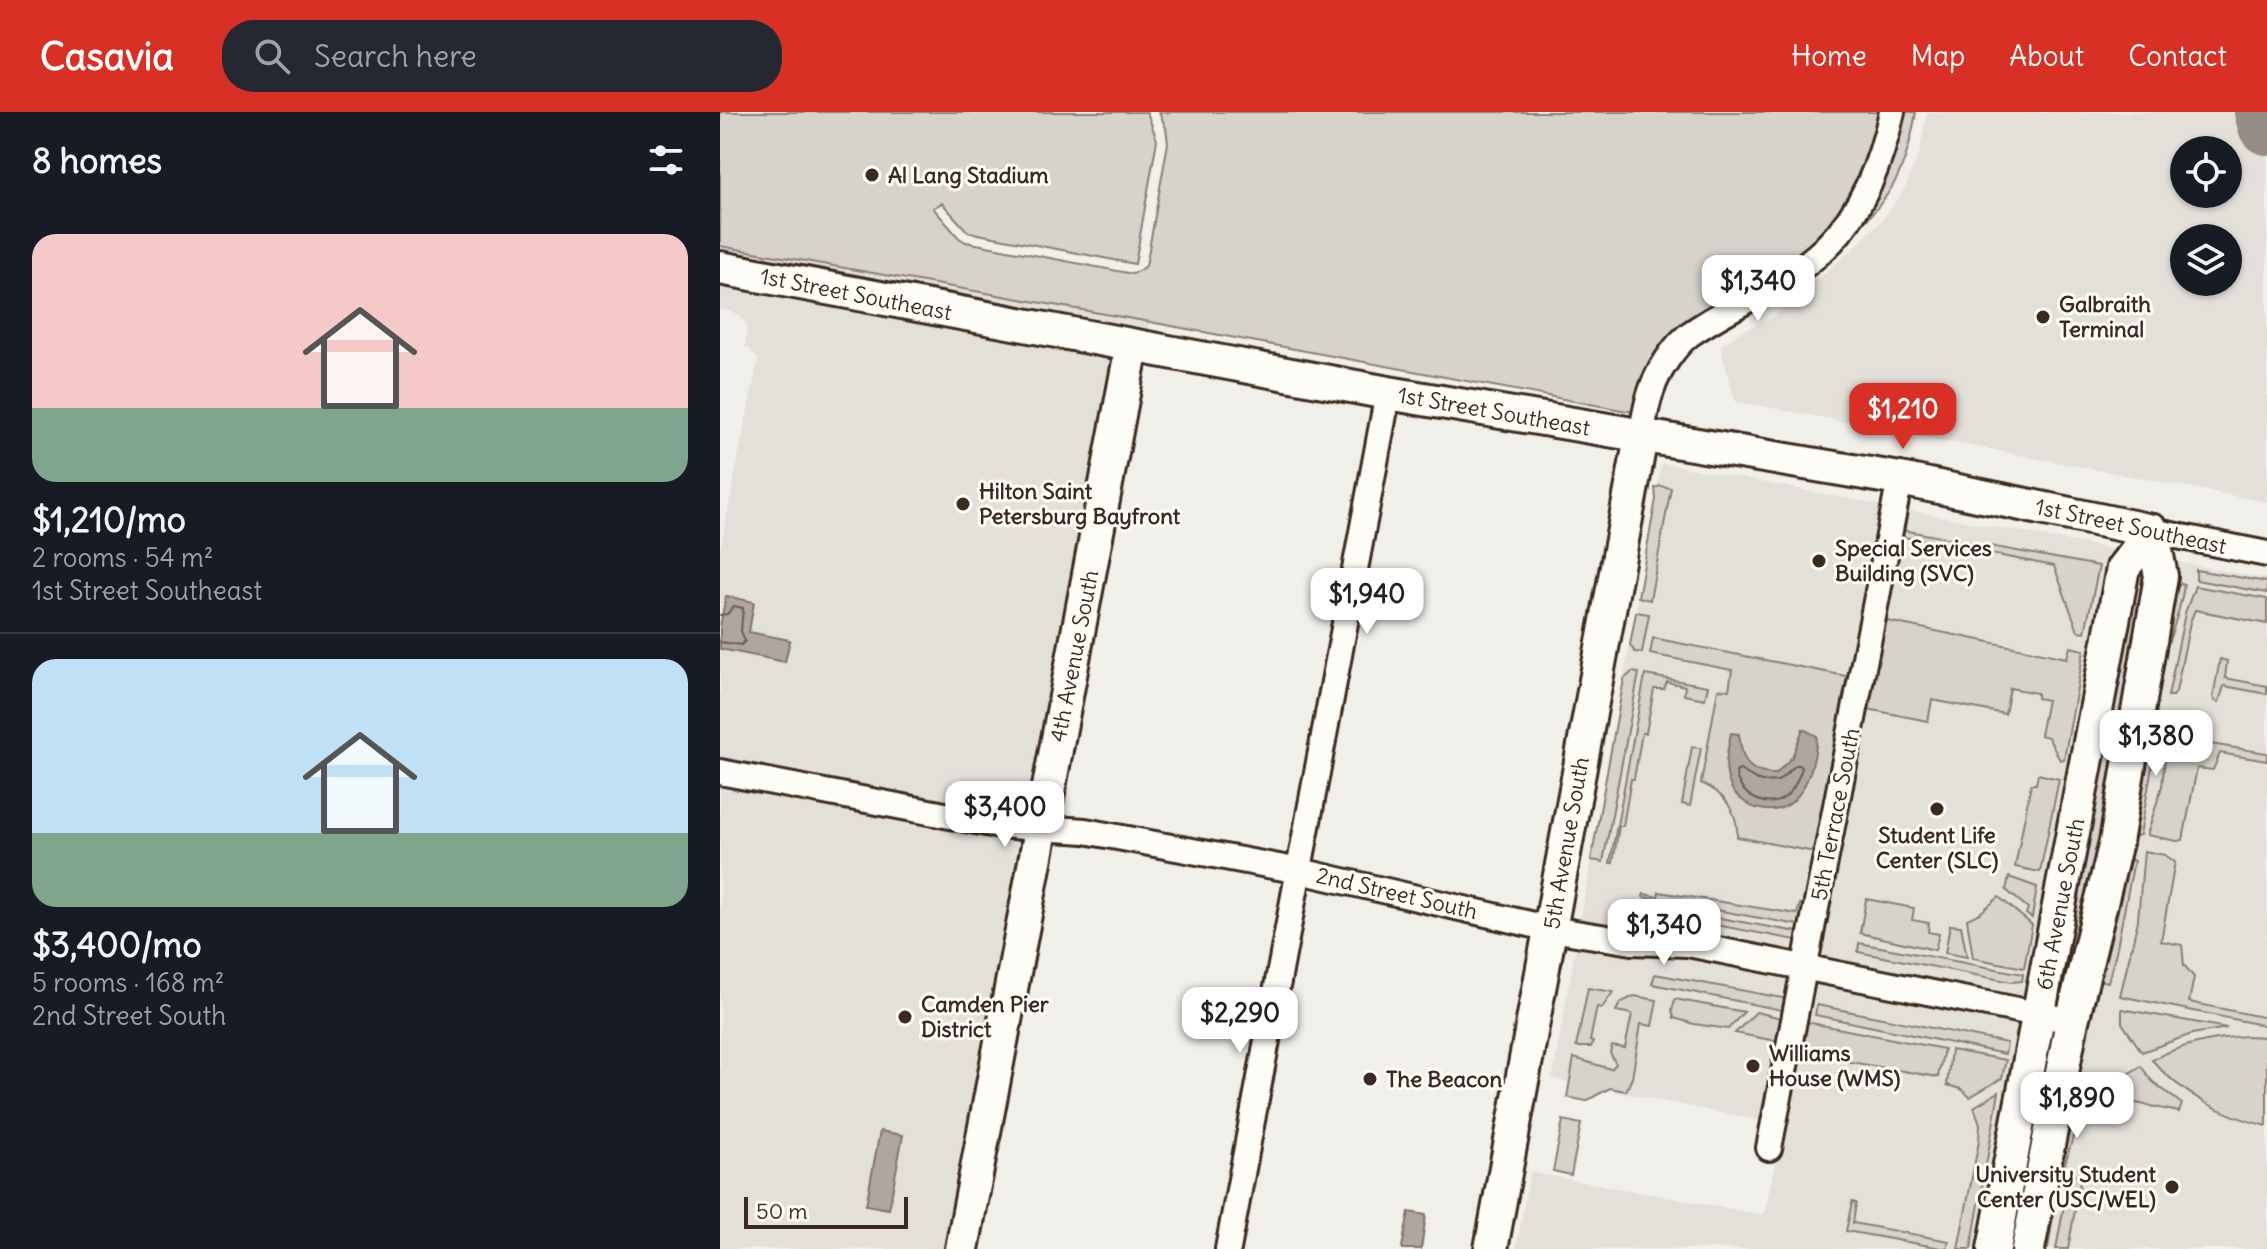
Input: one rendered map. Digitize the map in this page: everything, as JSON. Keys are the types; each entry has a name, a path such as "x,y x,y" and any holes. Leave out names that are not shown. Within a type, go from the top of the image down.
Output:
{"street":[{"path":"1641,437 1652,389 1661,370 1688,335 1783,281 1826,247 1844,227 1883,154 1892,112"},
{"name":"1st Street Southeast","path":"720,268 1388,393 1900,479 2267,554"},
{"name":"4th Avenue South","path":"962,1249 1132,346"},
{"path":"1228,1249 1388,393"},
{"name":"5th Avenue South","path":"1491,1249 1641,437"},
{"name":"5th Terrace South","path":"1769,1148 1900,479"},
{"name":"6th Avenue South","path":"1994,1249 2123,568 2152,531"},
{"name":"6th Avenue South","path":"2028,1249 2072,1021 2116,842 2148,659 2161,576 2152,531"},
{"name":"2nd Street South","path":"720,772 997,825 1085,831 1300,871 1551,929 1632,942 1688,944 2072,1021"}],"shaded area":[{"path":"720,112 1147,112 1157,140 1135,264 968,232 942,203 933,208 966,242 1133,274 1146,266 1168,143 1159,112 1879,112 1858,179 1831,223 1787,264 1697,316 1671,335 1650,365 1633,412 720,246"},
{"path":"1905,112 1916,112 1904,162 1891,189 1858,229 1887,173"},
{"path":"1927,112 2267,112 2267,502 1735,401 1720,346 1742,331 1773,317 1854,248 1882,220 1904,190 1920,151"},
{"path":"720,246 1150,322 1147,337 720,256"},
{"path":"720,279 1118,354 1030,819 720,761 720,550 758,359 745,347 747,325 735,313 720,309"},
{"path":"1662,463 2267,579 2267,1249 1516,1249 1530,1172 1764,1215 1783,1125 1552,1079"},
{"path":"1655,488 1671,488 1650,600 1638,597 1656,499"},
{"path":"1897,529 2099,566 2085,632 2078,631 2054,566 1899,536"},
{"path":"2196,570 2267,582 2267,593 2196,580"},
{"path":"2181,583 2184,584 2182,597 2163,662 2160,689 2154,688 2173,593"},
{"path":"2195,586 2267,599 2267,624 2195,610 2176,692 2168,696 2185,613"},
{"path":"2126,600 2141,604 2127,674 2129,722 2071,972 2066,977 2055,974"},
{"path":"1636,612 1649,614 1642,653 1635,652 1630,645"},
{"path":"1882,620 2067,658 2070,647 2084,650 2064,759 2060,760 2048,737 2040,735 2047,700 2037,698 2037,693 2010,688 2005,714 1932,700 1928,721 1867,709"},
{"path":"1653,638 1851,677 1820,853 1737,837 1735,819 1728,804 1723,797 1701,783 1718,689 1729,690 1732,670 1650,654"},
{"path":"2220,659 2227,661 2225,678 2267,686 2267,694 2224,686 2219,702 2215,701 2213,697"},
{"path":"1632,672 1639,673 1603,862 1591,860 1624,679"},
{"path":"1645,675 1708,686 1705,699 1684,695 1685,686 1667,682 1664,689 1654,689 1646,733 1642,733 1634,779 1631,779 1623,826 1619,826 1613,863 1610,863"},
{"path":"2148,719 2159,722 2159,727 2140,835 2136,836 2133,831"},
{"path":"2167,737 2267,753 2267,761 2220,753 2213,770 2197,768 2183,840 2177,841 2147,835 2162,786"},
{"path":"1692,747 1701,748 1690,806 1682,804"},
{"path":"2038,774 2059,779 2040,872 2015,867 2031,784 2036,784"},
{"path":"720,784 1026,841 949,1249 720,1249"},
{"path":"2144,851 2165,855 2175,862 2161,941 2182,945 2184,965 2194,977 2189,1002 2267,1018 2267,1026 2120,996 2138,920"},
{"path":"2121,856 2134,861 2108,982 2089,978"},
{"path":"2009,877 2037,887 2032,918 2026,914 2028,908 2006,890"},
{"path":"1659,892 1797,914 1800,904 1808,906 1804,926 1643,897 1644,894 1658,897"},
{"path":"1999,897 2032,925 2024,968 1973,958 1967,919 1980,913"},
{"path":"1866,899 1914,908 1912,920 1929,923 1928,932 1939,934 1935,950 1860,933"},
{"path":"1642,904 1803,933 1796,940 1641,911"},
{"path":"1950,925 1961,926 1967,957 1945,953"},
{"path":"1859,943 2023,974 2022,981 2011,982 1858,952"},
{"path":"1655,974 1793,1000 1791,1012 1652,984"},
{"path":"1588,988 1613,992 1602,1008 1597,1007 1591,1047 1576,1047"},
{"path":"1634,996 1657,1000 1652,1026 1641,1024 1632,1078 1626,1091 1610,1088 1586,1101 1567,1097 1574,1058 1611,1069 1616,1064 1610,1053 1612,1046 1625,1048 1632,1014 1616,1011 1620,1003"},
{"path":"1675,999 1744,1012 1728,1029 1694,1024 1674,1018 1672,1010"},
{"path":"1817,1005 2007,1043 2005,1054 1815,1015"},
{"path":"2122,1009 2227,1028 2192,1034 2142,1052 2122,1023"},
{"path":"1756,1012 1786,1019 1781,1042 1735,1033"},
{"path":"1806,1022 1944,1049 1938,1077 1798,1053"},
{"path":"2246,1036 2267,1037 2267,1126 2204,1102 2176,1083 2152,1060 2198,1043"},
{"path":"1951,1050 2006,1060 2002,1078 1970,1097 1961,1089 1947,1085"},
{"path":"2141,1066 2152,1081 2182,1104 2179,1112 2102,1096 2115,1082"},
{"path":"1999,1092 1971,1249 1958,1249 1979,1141 1980,1124 1974,1107"},
{"path":"2064,1108 2081,1111 2057,1190 2048,1249 2038,1249"},
{"path":"1563,1120 1581,1124 1571,1175 1553,1171"},
{"path":"2073,1175 2081,1177 2068,1249 2056,1249 2065,1200"},
{"path":"1852,1202 1856,1203 1853,1223 1949,1241 1947,1249 1846,1231"}],"water":[{"path":"726,596 754,602 749,632 790,640 785,662 720,649 720,626"},
{"path":"1803,729 1817,736 1810,773 1798,795 1790,804 1779,809 1767,810 1746,803 1730,786 1727,776 1731,733 1739,734 1744,758 1752,768 1776,774 1792,757"},
{"path":"880,1131 903,1135 889,1209 866,1205"},
{"path":"1409,1212 1426,1215 1421,1249 1402,1247"}],"taxiway":[{"path":"2263,112 2267,126"}],"place":[{"name":"Al Lang Stadium","path":"872,175"},
{"name":"Galbraith Terminal","path":"2043,317"},
{"name":"Hilton Saint Petersburg Bayfront","path":"963,504"},
{"name":"Special Services Building (SVC)","path":"1819,561"},
{"name":"Student Life Center (SLC)","path":"1937,809"},
{"name":"Camden Pier District","path":"905,1017"},
{"name":"Williams House (WMS)","path":"1753,1066"},
{"name":"The Beacon","path":"1370,1079"},
{"name":"University Student Center (USC/WEL)","path":"2172,1187"}]}
